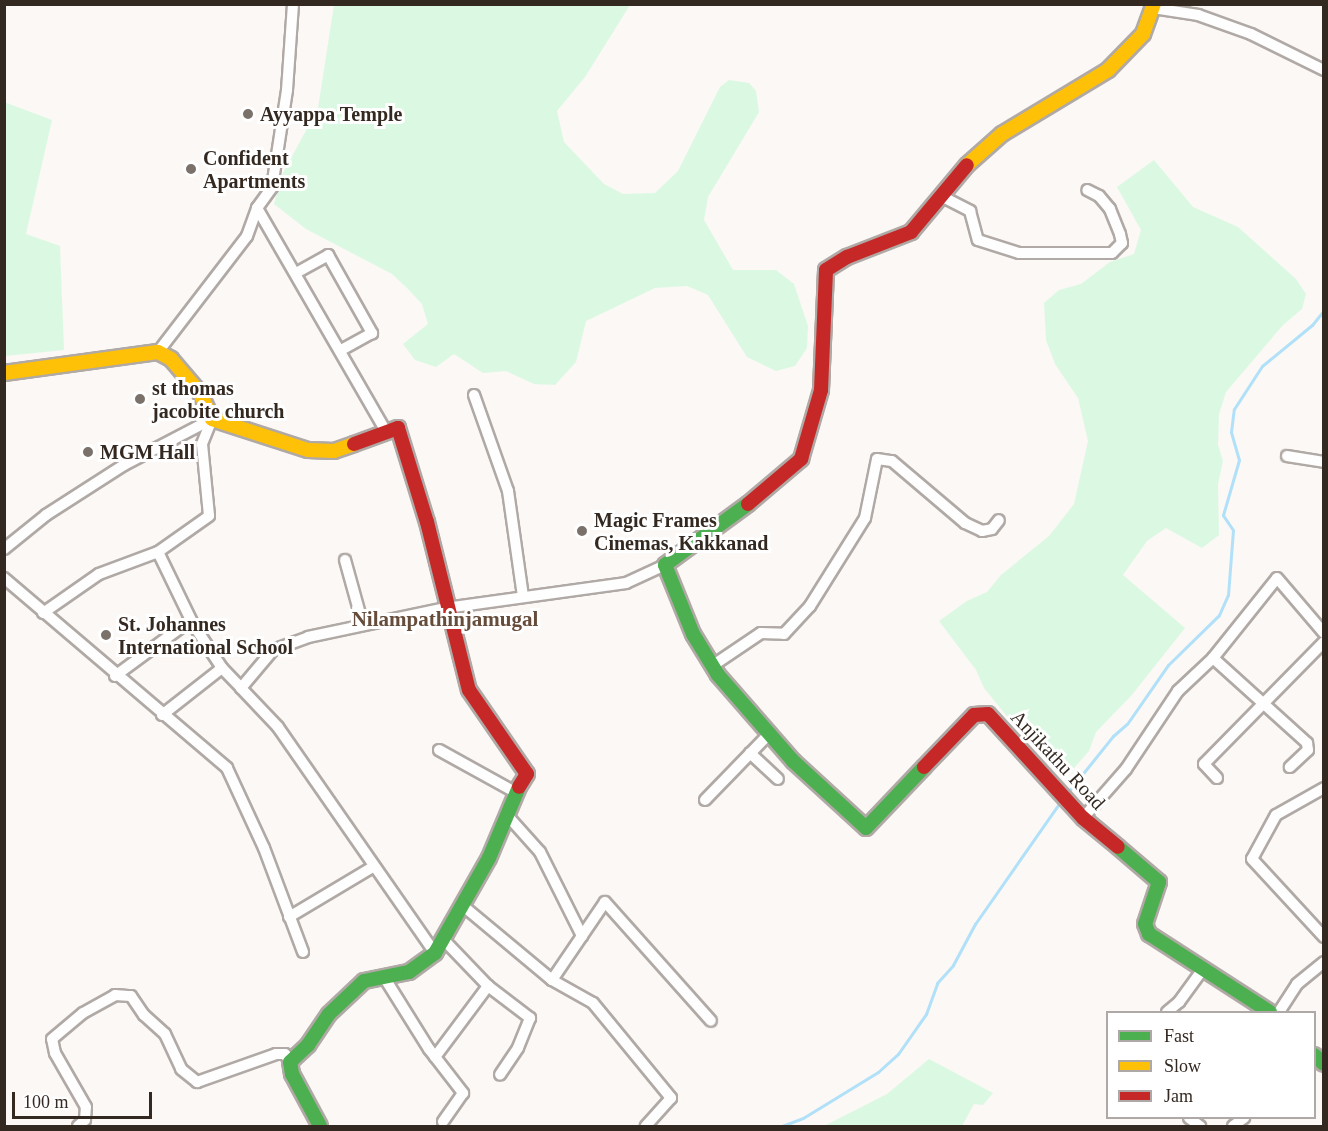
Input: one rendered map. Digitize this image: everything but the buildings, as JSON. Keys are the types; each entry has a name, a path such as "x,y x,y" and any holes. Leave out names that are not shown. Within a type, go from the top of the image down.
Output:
{"street":[{"path":"158,352 247,236 257,208 272,187 286,90 293,4"},
{"path":"241,688 273,650 363,625 446,608 626,583 665,565 775,484 801,459 821,390 826,270 847,257 911,232 941,195 1002,134 1108,69 1143,34 1153,6 1209,18 1251,34 1323,70"},
{"path":"941,195 970,211 978,240 1019,253 1112,253 1122,243 1120,234 1110,209 1099,196 1087,190"},
{"path":"257,208 341,350 385,430"},
{"path":"296,273 328,255 372,333 341,350"},
{"path":"4,373 158,352 171,359 200,393 212,419 202,444 209,516 158,552 99,574 43,613"},
{"path":"474,395 508,490 523,597"},
{"path":"4,549 46,515 124,465 212,419 308,450 334,451 385,430 399,428 427,522 446,608 469,690 527,774 514,792 489,858 435,954 410,972 364,981 329,1014 308,1045 290,1062"},
{"path":"1287,456 1323,462"},
{"path":"712,666 761,633 784,634 810,606 865,518 877,459 892,461 935,501 982,531 992,529 999,520"},
{"path":"158,552 191,620 222,668 278,727 435,954"},
{"path":"345,560 363,625"},
{"name":"Anjikathu Road","path":"665,565 693,634 712,666 793,761 868,828 974,715 984,712 1083,818 1158,882 1145,924 1149,934 1202,970 1241,991 1269,1011"},
{"path":"4,578 115,676 227,768 264,848 303,952"},
{"path":"1083,818 1126,769 1179,691 1213,658 1277,578 1323,633"},
{"path":"115,676 191,620"},
{"path":"1217,778 1204,764 1323,642"},
{"path":"1213,658 1308,746 1290,767"},
{"path":"162,715 222,668"},
{"path":"705,800 769,734"},
{"path":"439,750 514,792"},
{"path":"750,753 778,779"},
{"path":"1323,788 1276,815 1252,859 1323,937"},
{"path":"506,814 540,852 582,936"},
{"path":"289,917 373,867"},
{"path":"552,980 605,902 711,1021"},
{"path":"462,905 552,980 593,1003 671,1098 645,1126"},
{"path":"442,938 488,986 530,1018 518,1047 500,1074"},
{"path":"1280,1011 1297,984 1323,962"},
{"path":"1168,1011 1179,1002 1202,970"},
{"path":"384,977 395,1000 463,1093 443,1122"},
{"path":"435,1057 488,986"},
{"path":"78,1126 85,1120 86,1107 55,1053 52,1039 77,1018 115,995 131,996 144,1015 165,1034 181,1069 197,1082 276,1054 285,1054 290,1062 291,1074 320,1126"}],"green space":[{"path":"334,5 630,5 585,77 557,111 564,142 604,184 623,194 655,193 678,171 720,87 729,80 749,83 756,91 759,112 708,197 704,220 733,270 776,270 794,284 808,326 807,348 795,366 776,371 747,357 708,295 687,286 655,288 586,321 576,362 555,385 534,384 506,371 483,373 454,354 436,367 415,360 403,344 428,324 422,304 392,274 306,229 274,204 282,175 318,108"},
{"path":"4,102 52,120 26,234 60,246 64,350 5,356"},
{"path":"1154,160 1193,207 1238,227 1296,279 1306,294 1302,309 1283,325 1226,392 1219,414 1218,445 1223,461 1218,484 1219,535 1202,548 1166,528 1147,541 1123,575 1185,628 1131,696 1096,732 1089,751 1067,776 1027,741 984,688 976,670 939,621 967,601 987,592 1001,575 1049,536 1074,504 1088,441 1078,398 1055,364 1046,340 1044,303 1059,290 1081,284 1110,262 1134,254 1141,230 1117,187"},
{"path":"929,1059 993,1093 983,1105 974,1104 962,1126 824,1126 887,1094"}],"waterway":[{"path":"1068,792 1113,736 1127,724 1168,665 1219,615 1228,595 1233,530 1223,515 1239,460 1231,432 1234,409 1262,366 1312,325 1324,310"},
{"path":"782,1126 803,1118 878,1072 898,1054 926,1014 937,983 953,965 975,924 1060,802"}],"traffic: fast":[{"path":"748,504 665,565 693,634 718,675 793,761 866,828 924,767"},
{"path":"320,1126 292,1074 290,1062 308,1045 329,1014 364,981 409,972 435,953 489,858 519,787"},
{"path":"1118,847 1159,882 1145,924 1149,934 1268,1011"},
{"path":"1316,1057 1324,1064"}],"traffic: slow":[{"path":"967,165 1002,134 1108,70 1143,34 1154,4"},
{"path":"4,373 158,352 171,359 200,393 212,419 308,450 334,451 354,444"}],"traffic: jam":[{"path":"748,504 801,459 821,390 826,270 847,257 911,232 967,165"},
{"path":"354,444 398,428 427,522 469,690 527,774 519,787"},
{"path":"924,767 974,715 988,714 1083,818 1118,847"}],"place":[{"name":"Ayyappa Temple","path":"248,114"},
{"name":"Confident Apartments","path":"191,169"},
{"name":"st thomas jacobite church","path":"140,399"},
{"name":"MGM Hall","path":"88,452"},
{"name":"Magic Frames Cinemas, Kakkanad","path":"582,531"},
{"name":"St. Johannes International School","path":"106,635"}],"district":[{"name":"Nilampathinjamugal","path":"445,619"}]}
